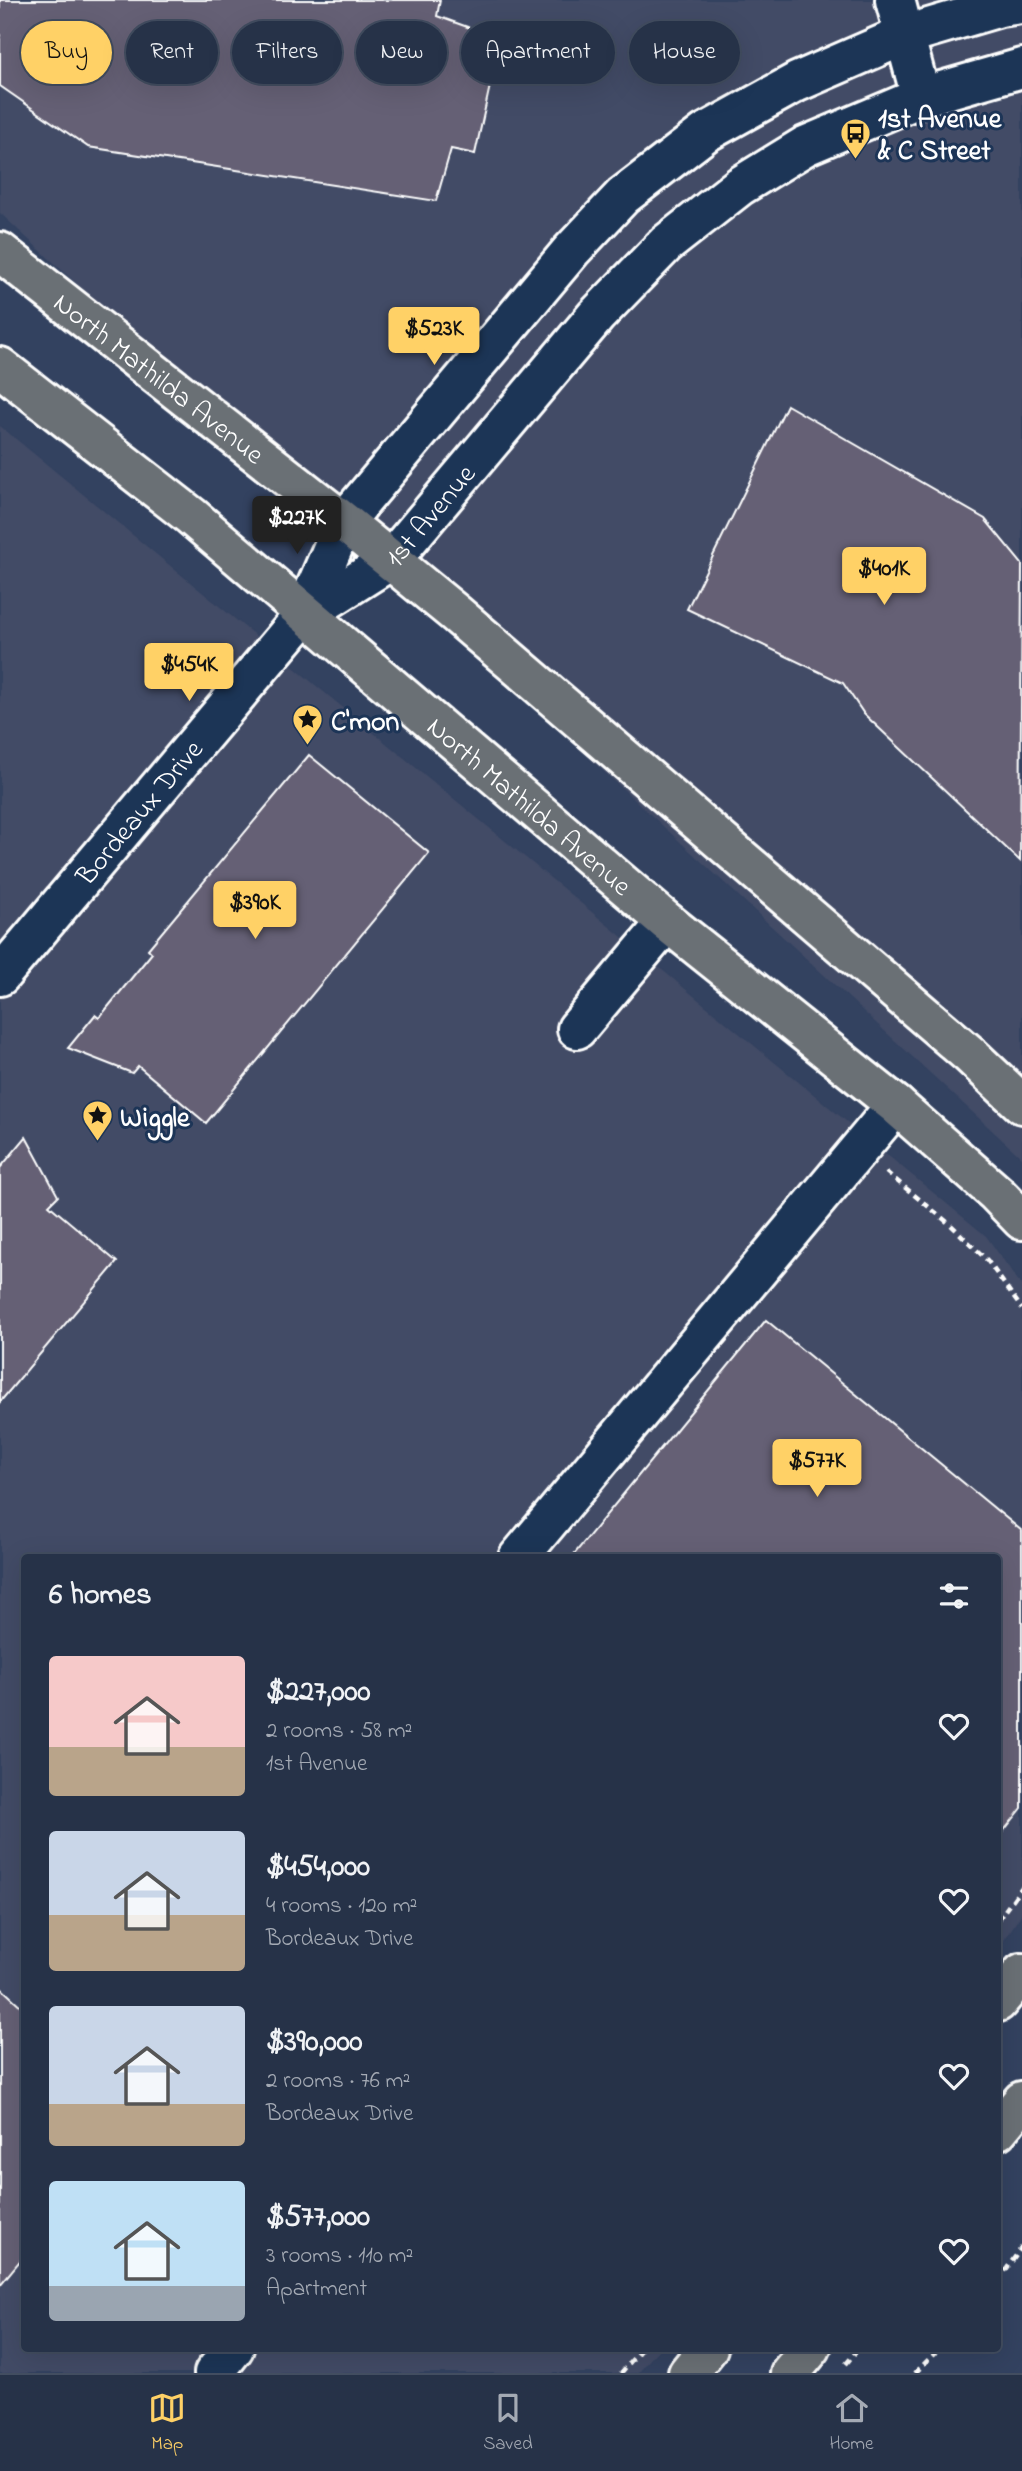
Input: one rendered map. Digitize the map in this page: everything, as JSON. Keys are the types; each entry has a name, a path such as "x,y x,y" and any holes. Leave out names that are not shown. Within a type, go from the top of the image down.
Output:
{"main road":[{"name":"North Mathilda Avenue","path":"0,252 391,561 969,1054 1022,1104"},
{"name":"North Mathilda Avenue","path":"2,376 191,516 667,922 896,1105 996,1193 1022,1220"},
{"path":"1001,1999 1022,1973"},
{"path":"1001,2126 1022,2101"},
{"path":"688,2373 705,2352"},
{"path":"790,2373 808,2352"}],"street":[{"name":"1st Avenue","path":"304,615 344,522 571,251 623,196 705,133 797,82 900,18 1022,4"},
{"path":"900,18 920,97"},
{"name":"1st Avenue","path":"304,615 391,561 596,316 666,244 740,186 805,146 920,97 1022,68"},
{"name":"Bordeaux Drive","path":"2,969 304,615"},
{"path":"577,1028 667,922"},
{"path":"521,1554 896,1105"},
{"path":"214,2373 231,2352"}],"path":[{"path":"858,1149 951,1225 986,1260 1022,1309"},
{"path":"1001,1916 1022,1887"},
{"path":"1001,2277 1022,2247"},
{"path":"621,2373 639,2352"},
{"path":"839,2373 856,2352"},
{"path":"915,2373 936,2352"}],"shaded area":[{"path":"0,0 1022,0 1022,1158 0,213"},
{"path":"0,426 986,1236 1022,1286 1022,1913 1001,1944 1001,1554 21,1554 21,2352 656,2352 638,2373 0,2373"}],"building":[{"path":"0,0 440,0 437,16 461,25 461,84 490,84 475,154 451,149 436,201 88,147 0,86"},
{"path":"787,405 985,519 1022,564 1020,861 864,714 843,683 687,609"},
{"path":"309,755 429,853 206,1123 138,1066 132,1073 68,1048 95,1015 99,1018 152,953 148,949"},
{"path":"26,1137 58,1196 49,1205 117,1262 0,1402 0,1168"},
{"path":"766,1320 1022,1531 1022,1808 1001,1834 1001,1554 574,1554"},
{"path":"0,1987 21,2006 21,2260 0,2285"}],"place":[{"name":"1st Avenue & C Street","path":"855,160"},
{"name":"C'mon","path":"308,747"},
{"name":"Wiggle","path":"97,1143"}]}
